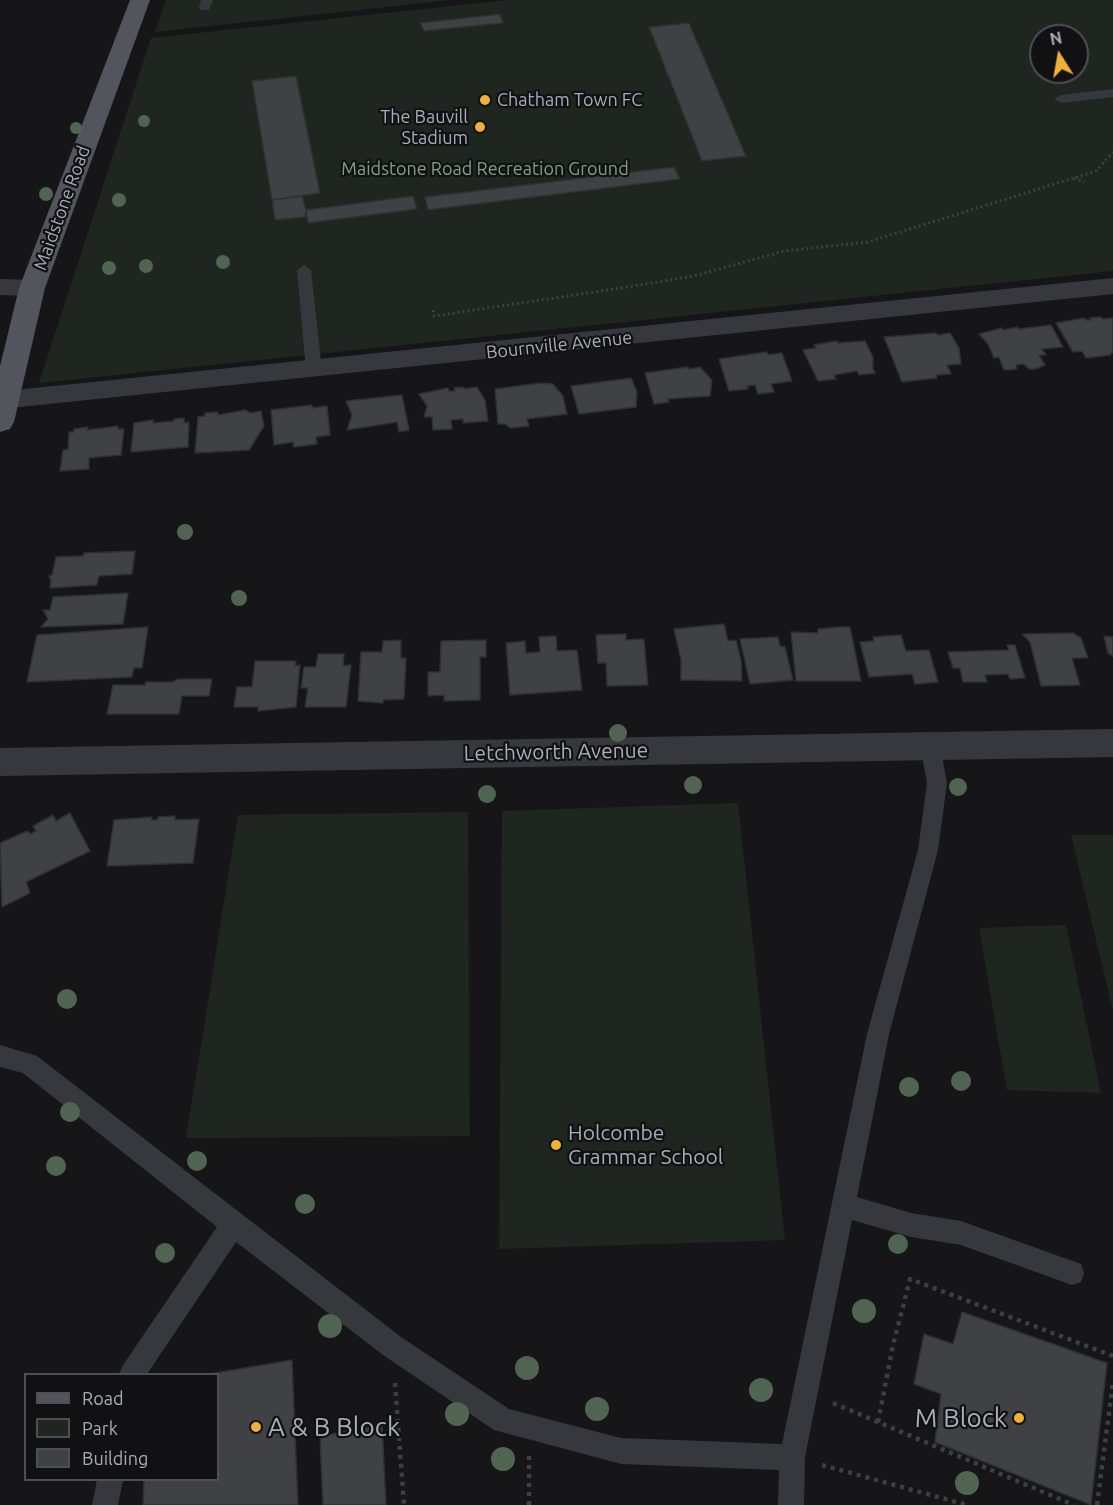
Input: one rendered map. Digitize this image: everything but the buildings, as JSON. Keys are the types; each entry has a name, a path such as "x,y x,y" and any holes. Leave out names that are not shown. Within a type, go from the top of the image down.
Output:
{"main road":[{"name":"Maidstone Road","path":"2,412 33,288 140,0"}],"street":[{"name":"Bournville Avenue","path":"2,412 314,371 1113,286"},
{"path":"0,287 33,288"},
{"name":"Letchworth Avenue","path":"0,762 1113,743"}],"lane":[{"path":"1061,99 1113,93"},
{"path":"304,270 314,371"},
{"path":"791,1505 792,1457 878,1034 928,850 937,783 930,745"},
{"path":"0,1056 29,1064 233,1225 392,1346 503,1422 621,1451 792,1457"},
{"path":"843,1205 911,1225 961,1233 1072,1273"},
{"path":"133,1373 233,1225"},
{"path":"105,1505 110,1481"}],"path":[{"path":"433,310 434,316 615,289 694,276 784,251 868,242 1096,171 1113,152"},
{"path":"1074,178 1084,182"},
{"path":"878,1422 893,1345 910,1279 1113,1356"},
{"path":"392,1346 404,1505"},
{"path":"1097,1505 1113,1382"},
{"path":"805,1391 1074,1505"},
{"path":"528,1505 529,1428"},
{"path":"792,1457 967,1505"}],"green space":[{"path":"166,0 452,0 155,32"},
{"name":"Maidstone Road Recreation Ground","path":"507,0 1113,0 1113,271 39,383 151,38"},
{"path":"738,803 785,1240 499,1249 502,811"},
{"path":"468,812 470,1136 186,1138 238,815"},
{"path":"1071,835 1113,835 1113,1011"},
{"path":"1066,925 1101,1093 1007,1090 979,928"}],"place":[{"name":"Chatham Town FC","path":"485,100"},
{"name":"The Bauvill Stadium","path":"480,127"},
{"name":"Holcombe Grammar School","path":"556,1145"},
{"name":"M Block","path":"1019,1418"},
{"name":"A & B Block","path":"256,1427"}]}
